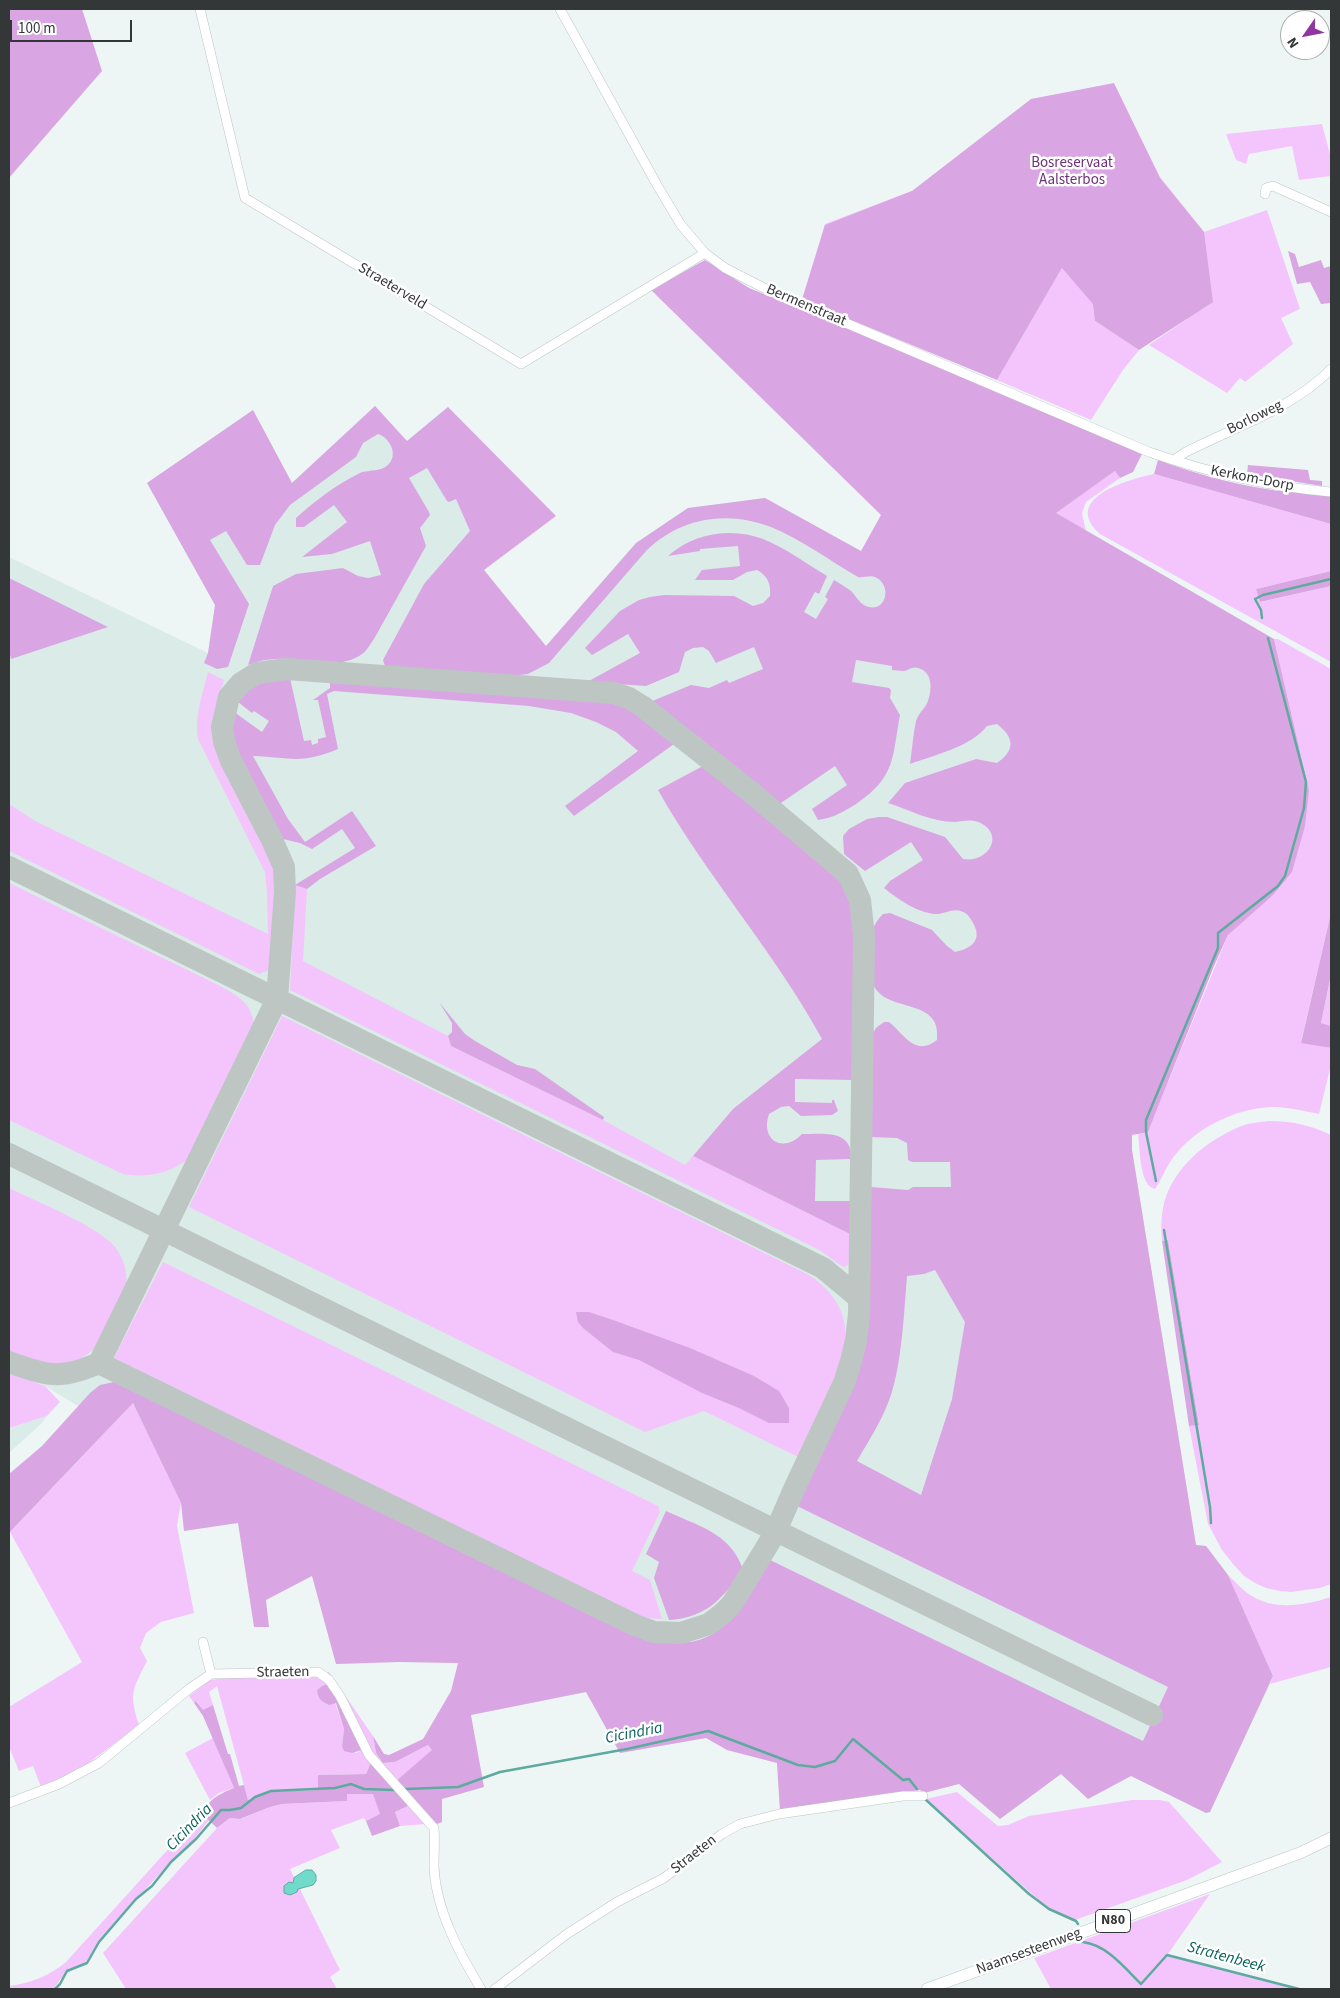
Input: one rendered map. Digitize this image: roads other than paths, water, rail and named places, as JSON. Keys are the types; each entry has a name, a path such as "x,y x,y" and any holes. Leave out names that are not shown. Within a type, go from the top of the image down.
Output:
{"main road":[{"name":"Naamsesteenweg","path":"926,1989 1300,1853 1331,1838"},
{"name":"Naamsesteenweg","path":"1300,1853 1331,1846"}],"street":[{"name":"Straeterveld","path":"200,9 244,198 521,364 705,253"},
{"name":"Bermenstraat","path":"560,9 669,206 681,225 705,253 738,276 766,290 1149,452 1174,460"},
{"path":"1265,194 1266,188 1273,186 1331,212"},
{"name":"Borloweg","path":"1174,460 1186,452 1292,400 1314,385 1331,369"},
{"name":"Kerkom-Dorp","path":"1174,460 1190,466 1331,492"},
{"path":"9,1803 59,1784 98,1763 189,1689 211,1674 203,1642"},
{"name":"Straeten","path":"211,1674 308,1671 318,1672 329,1680 344,1704 369,1755 434,1828 434,1868 442,1908 456,1943 481,1989"},
{"name":"Straeten","path":"495,1989 567,1934 617,1902 664,1878 722,1834 740,1824 779,1814 903,1796 923,1796"}],"waterway":[{"path":"1262,618 1261,610 1255,599 1263,595 1331,579"},
{"path":"1156,1181 1146,1132 1146,1120 1218,948 1218,933 1278,886 1285,876 1304,808 1306,782 1268,638"},
{"path":"1164,1230 1210,1507 1211,1523"},
{"name":"Cicindria","path":"406,1789 458,1787 500,1772 627,1749 708,1731 798,1765 815,1767 835,1761 853,1739 903,1780 909,1779 917,1789"},
{"name":"Cicindria","path":"55,1989 67,1971 87,1963 99,1942 136,1899 152,1886 171,1862 196,1839 221,1810 241,1808 255,1797 271,1791 335,1788 351,1784 364,1789 394,1790"},
{"name":"Stratenbeek","path":"925,1799 1029,1894 1049,1909 1076,1921 1078,1924"},
{"name":"Stratenbeek","path":"1083,1942 1108,1952 1141,1984 1167,1955 1299,1989"}],"park label":[{"name":"Bosreservaat Aalsterbos","path":"1072,172"}]}
